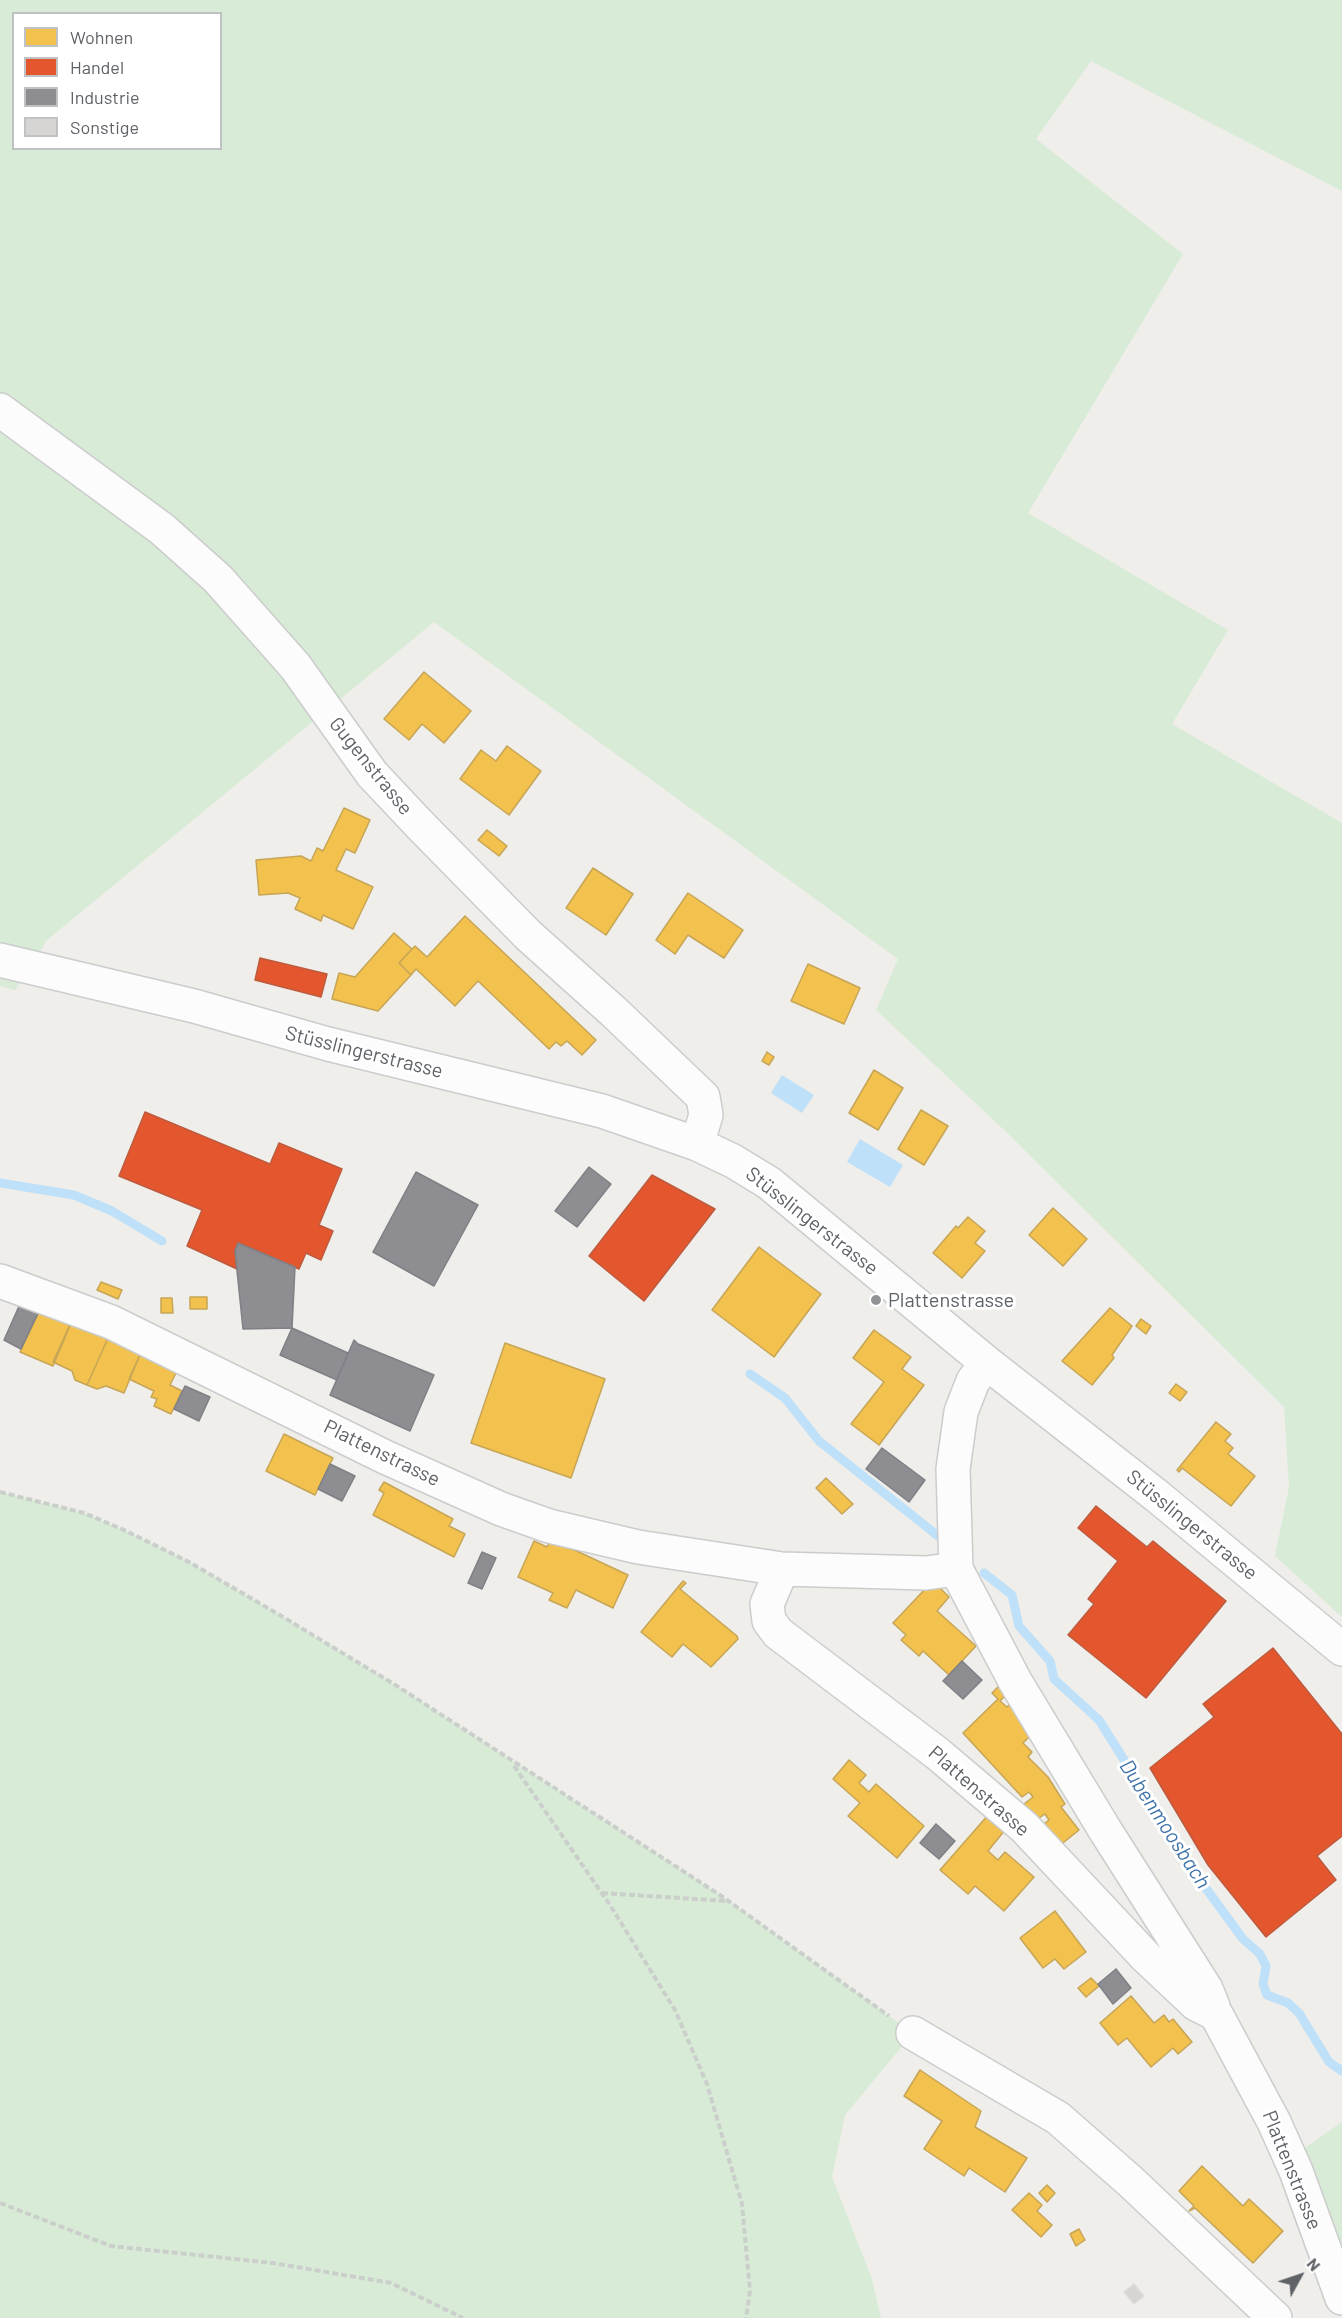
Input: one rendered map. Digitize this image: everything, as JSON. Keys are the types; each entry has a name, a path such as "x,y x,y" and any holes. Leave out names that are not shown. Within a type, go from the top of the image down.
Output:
{"street":[{"name":"Gugenstrasse","path":"0,410 162,529 218,579 295,666 372,774 528,936 623,1019 703,1097 706,1115 697,1144"},
{"name":"Stüsslingerstrasse","path":"0,960 194,1006 328,1044 602,1111 697,1144 769,1183 987,1363 1157,1496 1342,1649"},
{"name":"Plattenstrasse","path":"0,1281 132,1331 385,1456 501,1509 549,1526 638,1547 782,1569 926,1573 956,1569"},
{"name":"Plattenstrasse","path":"987,1363 973,1381 961,1412 953,1469 956,1569 1015,1681 1130,1871 1206,1989 1216,2014 1274,2122 1296,2170 1342,2298"},
{"name":"Plattenstrasse","path":"782,1569 767,1604 769,1621 778,1633 938,1754 1024,1827 1145,1956 1196,2004 1216,2014"},
{"path":"912,2033 1058,2118 1130,2181 1275,2318"}],"path":[{"path":"0,1492 84,1513 189,1562 397,1686 512,1763 729,1902 912,2033"},
{"path":"512,1763 602,1893 675,2010 707,2084 742,2204 750,2291 746,2318"},
{"path":"602,1893 729,1902"},
{"path":"0,2203 111,2246 273,2264 391,2283 463,2318"}],"green space":[{"path":"0,0 1342,0 1342,191 1091,61 1036,139 1183,254 1028,513 1228,630 1172,724 1342,823 1342,1617 1275,1556 1289,1487 1284,1407 1001,1127 876,1010 898,959 434,622 47,940 15,990 0,986"},
{"path":"0,1492 84,1513 124,1530 189,1562 278,1614 397,1686 720,1895 913,2033 845,2115 832,2177 872,2279 881,2318 0,2318"},
{"path":"1342,2122 1342,2277 1292,2157"}],"water":[{"path":"782,1075 814,1095 802,1113 771,1093"},
{"path":"860,1139 903,1165 890,1187 847,1162"}],"building: Wohnen":[{"path":"424,672 471,711 444,743 422,724 409,740 384,719"},
{"path":"507,746 541,771 509,815 460,779 481,750 496,761"},
{"path":"344,808 370,820 355,853 346,849 336,870 373,887 353,929 323,915 321,921 295,909 300,898 288,893 259,895 256,860 301,856 311,861 317,848 323,851"},
{"path":"487,830 507,846 499,856 478,840"},
{"path":"593,868 633,894 606,935 566,908"},
{"path":"688,893 743,930 724,958 688,935 675,954 656,940"},
{"path":"465,916 596,1040 582,1055 567,1041 561,1046 556,1042 549,1049 478,981 455,1006 416,969 411,975 399,963 415,946 427,957"},
{"path":"394,933 412,949 399,963 411,975 378,1011 332,999 339,973 355,977"},
{"path":"808,964 860,988 844,1024 791,1001"},
{"path":"767,1052 774,1057 769,1065 762,1061"},
{"path":"874,1070 903,1088 878,1130 849,1113"},
{"path":"921,1110 948,1126 924,1165 898,1149"},
{"path":"1053,1208 1087,1239 1063,1266 1029,1235"},
{"path":"968,1217 985,1231 975,1243 985,1251 962,1278 933,1253 956,1226 958,1228"},
{"path":"759,1247 821,1294 774,1357 712,1310"},
{"path":"101,1282 122,1290 118,1299 97,1290"},
{"path":"190,1297 207,1297 207,1309 190,1309"},
{"path":"161,1298 172,1298 173,1313 161,1313"},
{"path":"43,1303 74,1316 53,1366 20,1352"},
{"path":"1110,1308 1132,1326 1112,1355 1114,1358 1092,1385 1062,1361"},
{"path":"74,1316 109,1336 87,1385 75,1380 72,1371 53,1362"},
{"path":"1141,1319 1151,1326 1146,1334 1136,1326"},
{"path":"874,1330 911,1357 902,1369 924,1385 879,1445 851,1424 884,1382 853,1358"},
{"path":"109,1336 142,1350 124,1393 106,1386 97,1389 87,1385"},
{"path":"505,1343 605,1379 571,1478 471,1443"},
{"path":"142,1350 179,1367 170,1385 182,1391 171,1414 154,1406 157,1399 151,1397 154,1391 129,1379"},
{"path":"1176,1384 1187,1392 1180,1401 1169,1393"},
{"path":"1216,1422 1231,1434 1225,1441 1233,1448 1228,1454 1255,1476 1231,1506 1182,1468 1179,1472 1177,1470"},
{"path":"284,1434 333,1458 315,1495 266,1471"},
{"path":"826,1478 853,1504 842,1514 816,1488"},
{"path":"384,1482 453,1519 449,1526 465,1534 454,1557 373,1515 384,1493 379,1490"},
{"path":"551,1539 628,1575 613,1608 576,1590 567,1608 549,1600 553,1593 518,1577 534,1541 547,1547"},
{"path":"683,1581 686,1583 680,1589 738,1639 711,1667 683,1644 672,1657 641,1632"},
{"path":"927,1587 940,1588 949,1597 937,1611 976,1646 949,1675 923,1651 919,1656 901,1640 906,1635 893,1623"},
{"path":"1001,1684 1009,1692 1000,1701 1007,1707 1010,1704 1023,1717 1020,1721 1032,1734 1023,1743 1032,1752 1028,1757 1048,1777 1065,1804 1061,1807 1079,1830 1058,1847 1041,1826 1049,1820 1045,1814 1036,1820 1024,1804 1033,1797 1029,1792 1022,1797 963,1733 998,1699 992,1693"},
{"path":"849,1760 866,1775 859,1783 869,1792 876,1784 924,1826 897,1858 848,1816 860,1803 833,1779"},
{"path":"989,1814 1005,1830 988,1851 998,1860 1005,1852 1034,1877 1004,1911 975,1886 968,1894 940,1870"},
{"path":"1055,1911 1086,1952 1064,1969 1055,1959 1043,1968 1020,1938"},
{"path":"1091,1978 1099,1986 1086,1997 1078,1988"},
{"path":"1131,1996 1154,2023 1164,2015 1169,2022 1173,2019 1192,2042 1178,2054 1173,2048 1151,2067 1127,2038 1118,2045 1100,2023"},
{"path":"920,2070 981,2111 975,2127 1027,2158 1005,2192 969,2168 964,2176 924,2149 942,2121 904,2096"},
{"path":"1202,2166 1243,2206 1249,2199 1283,2231 1253,2263 1195,2208 1189,2211 1194,2206 1179,2191"},
{"path":"1047,2185 1055,2193 1047,2202 1039,2193"},
{"path":"1029,2193 1042,2205 1037,2211 1052,2225 1041,2237 1012,2210"},
{"path":"1079,2229 1085,2240 1076,2246 1070,2234"}],"building: Handel":[{"path":"260,958 327,974 321,997 255,980"},
{"path":"145,1112 270,1164 279,1143 342,1169 319,1225 333,1231 321,1260 306,1253 299,1269 238,1243 235,1251 237,1269 187,1246 202,1210 119,1176"},
{"path":"652,1175 715,1209 644,1301 589,1256"},
{"path":"1096,1506 1147,1547 1153,1541 1226,1601 1146,1698 1068,1635 1094,1604 1088,1599 1118,1561 1078,1528"},
{"path":"1273,1648 1342,1734 1342,1836 1317,1856 1336,1880 1266,1937 1208,1865 1150,1768 1214,1717 1203,1704"}],"building: Industrie":[{"path":"589,1167 611,1184 577,1227 555,1211"},
{"path":"416,1172 478,1205 434,1286 373,1252"},
{"path":"238,1243 295,1267 292,1328 243,1329 235,1251"},
{"path":"24,1295 43,1303 21,1349 4,1340"},
{"path":"292,1328 348,1353 337,1380 280,1355"},
{"path":"354,1340 358,1344 434,1375 410,1431 330,1395"},
{"path":"185,1386 210,1397 199,1421 174,1409"},
{"path":"882,1448 925,1480 909,1502 866,1469"},
{"path":"330,1464 355,1476 342,1501 318,1489"},
{"path":"482,1552 496,1558 482,1589 468,1583"},
{"path":"962,1661 982,1680 963,1699 943,1681"},
{"path":"936,1824 955,1841 939,1859 920,1843"},
{"path":"1116,1969 1131,1988 1113,2004 1098,1984"}],"building: Sonstige":[{"path":"1134,2284 1144,2296 1134,2304 1124,2292"}],"waterway":[{"name":"Dubenmoosbach","path":"0,1183 74,1195 112,1211 162,1241"},
{"name":"Dubenmoosbach","path":"750,1374 785,1398 819,1441 938,1536"},
{"name":"Dubenmoosbach","path":"984,1573 1012,1595 1019,1626 1050,1661 1054,1679 1099,1720 1197,1876 1243,1939 1260,1954 1266,1966 1263,1984 1267,1995 1288,2003 1299,2013 1329,2062 1342,2071"}],"place":[{"name":"Plattenstrasse","path":"876,1300"}]}
